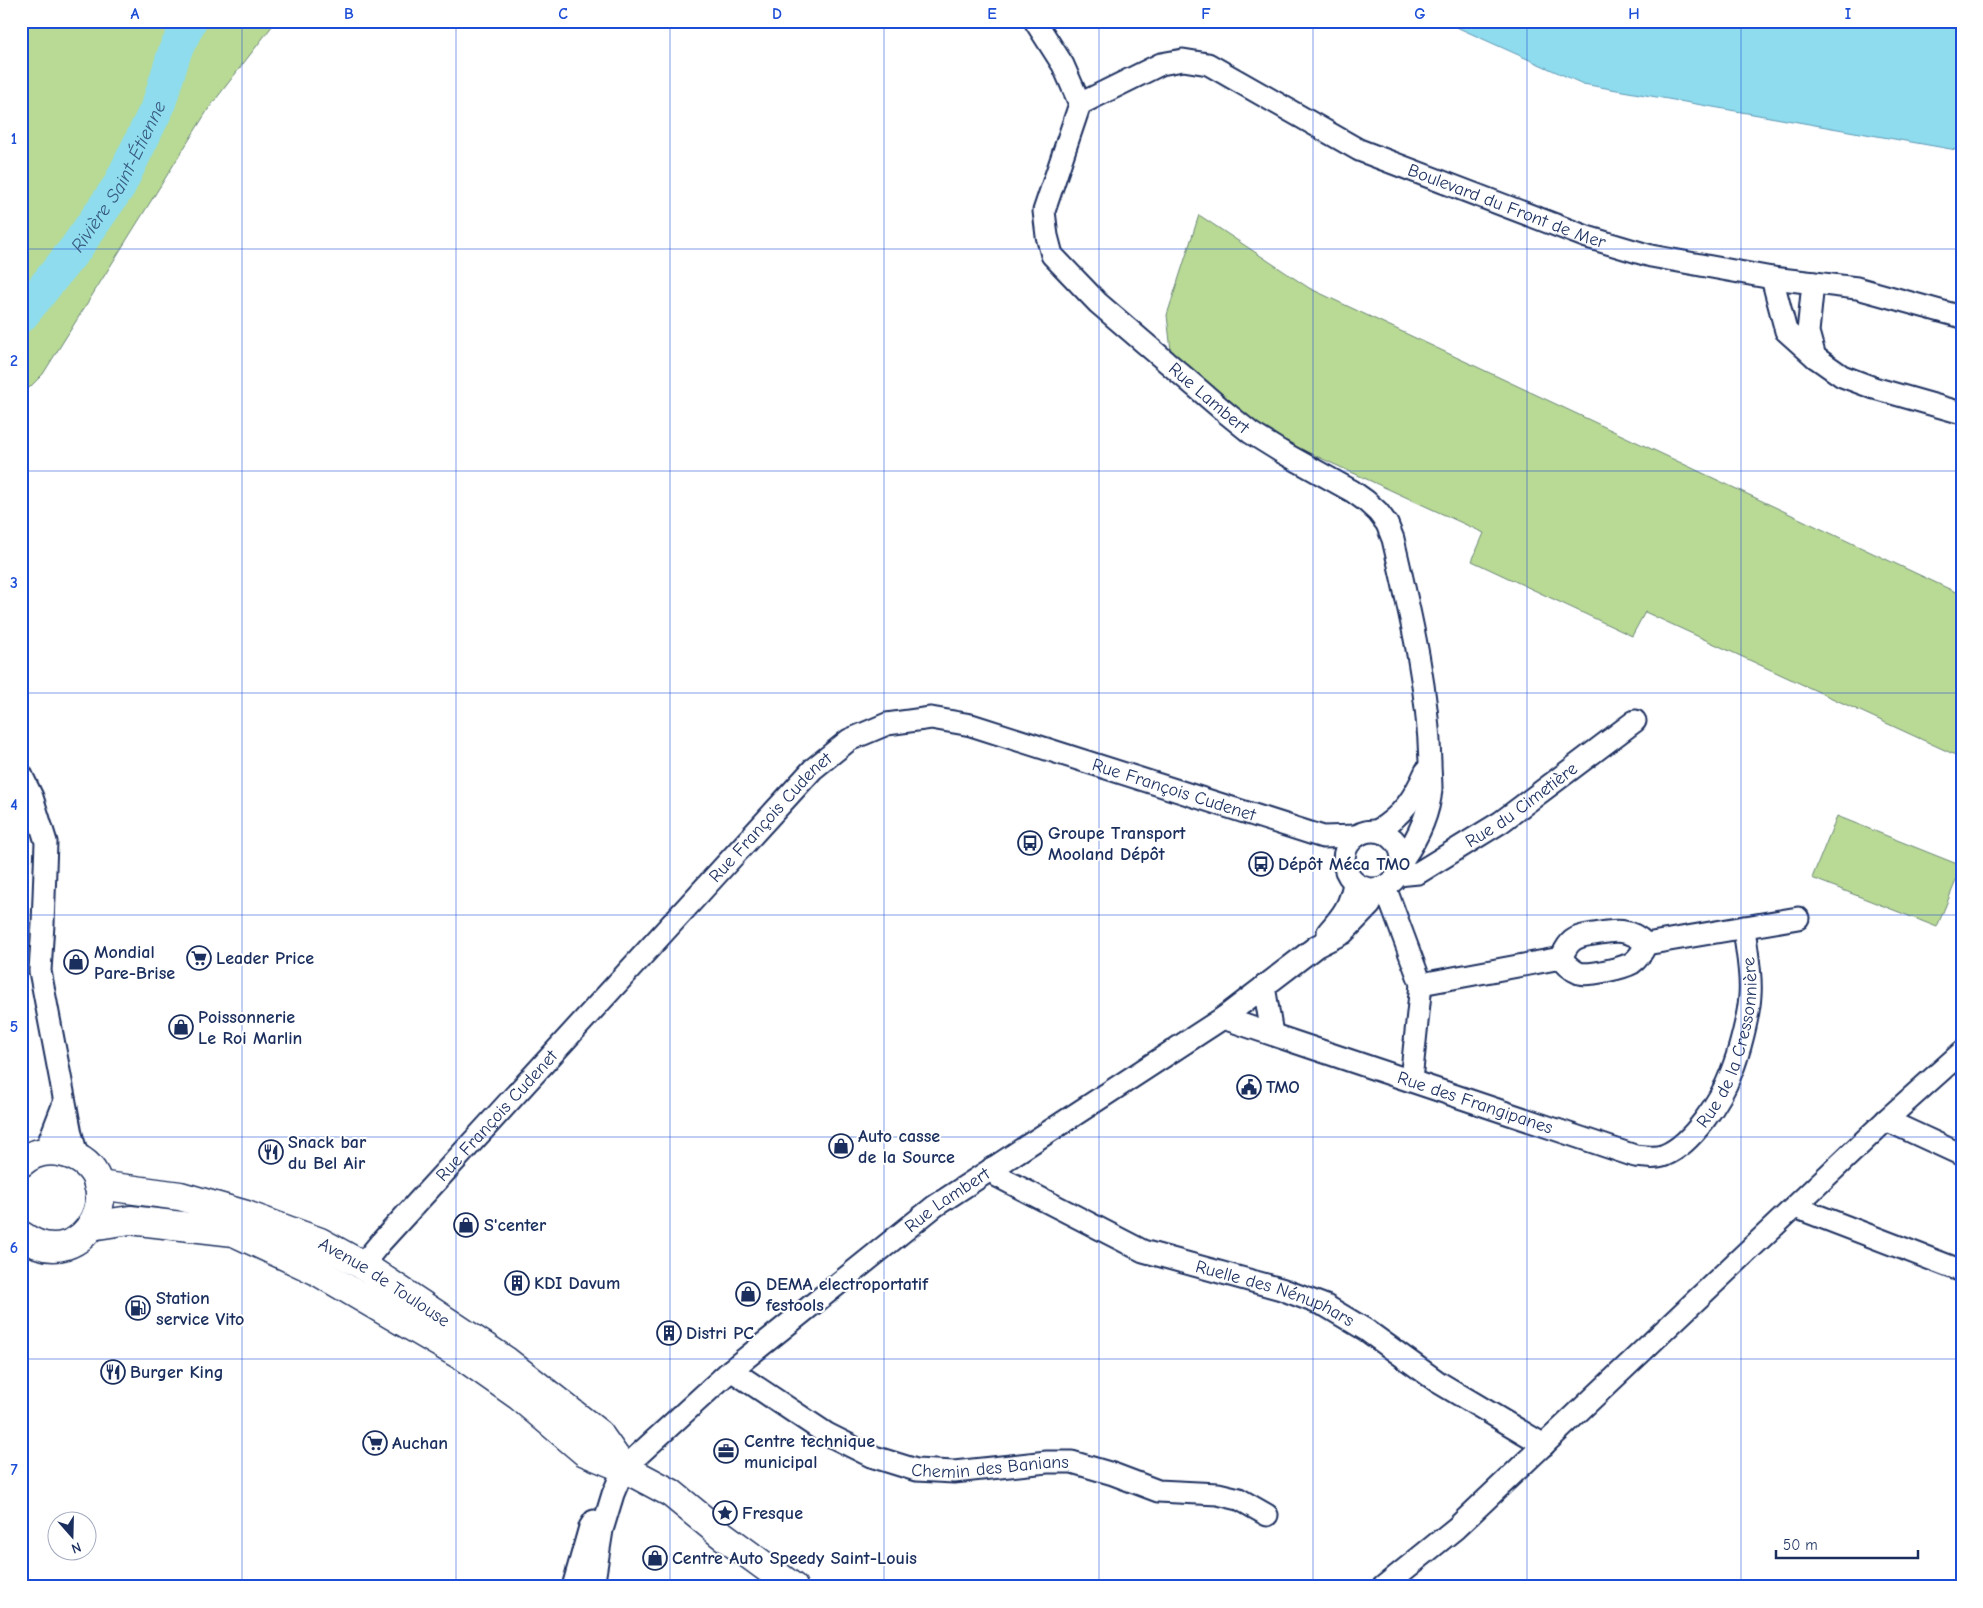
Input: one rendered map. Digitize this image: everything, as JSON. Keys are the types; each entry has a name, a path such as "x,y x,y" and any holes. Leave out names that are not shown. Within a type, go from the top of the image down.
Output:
{"main road":[{"path":"24,1241 47,1246 63,1245 76,1240 91,1226 99,1210 100,1197 98,1185 88,1166 78,1158 56,1151 33,1158"},
{"name":"Avenue de Toulouse","path":"98,1185 180,1196 246,1216 320,1242 362,1265 506,1361 599,1434 624,1468"},
{"name":"Avenue de Toulouse","path":"91,1226 130,1220 234,1232 315,1270 465,1358 519,1396 585,1452 624,1468 671,1493 722,1535 793,1587"},
{"path":"315,1270 340,1274 354,1270 362,1265"}],"street":[{"path":"1035,21 1063,65 1080,104"},
{"name":"Boulevard du Front de Mer","path":"1080,104 1161,64 1183,60 1208,64 1359,150 1578,234 1651,256 1772,278 1856,288 1962,317"},
{"name":"Rue Lambert","path":"593,1587 602,1530 613,1494 624,1468 732,1370 935,1206 1223,1018 1317,946 1343,933 1357,920 1390,878 1414,843 1425,815 1431,790 1429,730 1424,684 1393,539 1386,524 1378,512 1352,491 1251,433 1098,303 1052,255 1047,236 1044,211 1080,104"},
{"path":"1772,278 1786,331 1815,357 1842,376 1874,388 1962,413"},
{"path":"1813,283 1808,332 1815,357"},
{"name":"Rue François Cudenet","path":"362,1265 814,769 849,740 887,724 931,718 971,725 1323,837 1356,836"},
{"name":"Rue du Cimetière","path":"1390,878 1418,873 1501,822 1635,721"},
{"name":"Rue Lambert","path":"1377,831 1393,822 1408,805 1430,764"},
{"path":"21,774 32,797 46,842 40,971 71,1134 78,1158"},
{"path":"1344,864 1346,849 1356,836 1366,832 1377,831 1387,834 1401,849 1390,878 1420,984 1411,1080"},
{"path":"1323,837 1344,864 1347,874 1354,883 1364,888 1390,878"},
{"name":"Rue Lambert","path":"1317,946 1345,912 1351,898 1354,883"},
{"path":"1561,958 1567,947 1580,937 1613,930 1634,934 1646,944 1798,918"},
{"name":"Rue de la Cressonnière","path":"1679,1147 1690,1137 1716,1102 1732,1072 1750,999 1750,979 1744,927"},
{"path":"1561,958 1571,969 1587,974 1632,963 1643,951 1646,944"},
{"path":"1420,984 1561,958"},
{"path":"1264,986 1272,1034"},
{"name":"Rue des Frangipanes","path":"1223,1018 1635,1156 1651,1158 1665,1155 1679,1147"},
{"path":"1382,1587 1456,1528 1886,1120 1962,1052"},
{"path":"33,1158 65,1100"},
{"path":"1886,1120 1962,1154"},
{"name":"Ruelle des Nénuphars","path":"992,1168 999,1177 1143,1251 1282,1289 1326,1306 1360,1325 1438,1382 1544,1445"},
{"path":"1795,1207 1962,1271"},
{"name":"Chemin des Banians","path":"732,1370 827,1434 871,1456 916,1470 954,1472 1047,1462 1072,1462 1113,1474 1158,1491 1218,1494 1239,1499 1267,1515"},
{"name":"Rue Lambert","path":"574,1587 590,1527 613,1494"}],"green space":[{"path":"21,21 276,21 209,108 43,374 21,396"},
{"path":"1199,215 1309,288 1962,595 1962,758 1645,612 1632,636 1472,561 1484,533 1253,427 1171,351 1167,315"},
{"path":"1837,816 1962,866 1937,927 1812,878"}],"water":[{"path":"1443,21 1962,21 1962,151 1583,84"}],"waterway":[{"name":"Rivière Saint-Étienne","path":"21,316 76,248 119,186 158,106 175,51 190,21"}],"place":[{"name":"Groupe Transport Mooland Dépôt","path":"1030,843"},
{"name":"Dépôt Méca TMO","path":"1261,864"},
{"name":"Leader Price","path":"199,958"},
{"name":"Mondial Pare-Brise","path":"76,962"},
{"name":"Poissonnerie Le Roi Marlin","path":"181,1027"},
{"name":"TMO","path":"1249,1087"},
{"name":"Auto casse de la Source","path":"841,1146"},
{"name":"Snack bar du Bel Air","path":"271,1152"},
{"name":"S'center","path":"466,1225"},
{"name":"KDI Davum","path":"517,1283"},
{"name":"DEMA electroportatif festools","path":"748,1294"},
{"name":"Station service Vito","path":"138,1308"},
{"name":"Distri PC","path":"669,1333"},
{"name":"Burger King","path":"113,1372"},
{"name":"Auchan","path":"375,1443"},
{"name":"Centre technique municipal","path":"726,1451"},
{"name":"Fresque","path":"725,1513"},
{"name":"Centre Auto Speedy Saint-Louis","path":"655,1558"}]}
